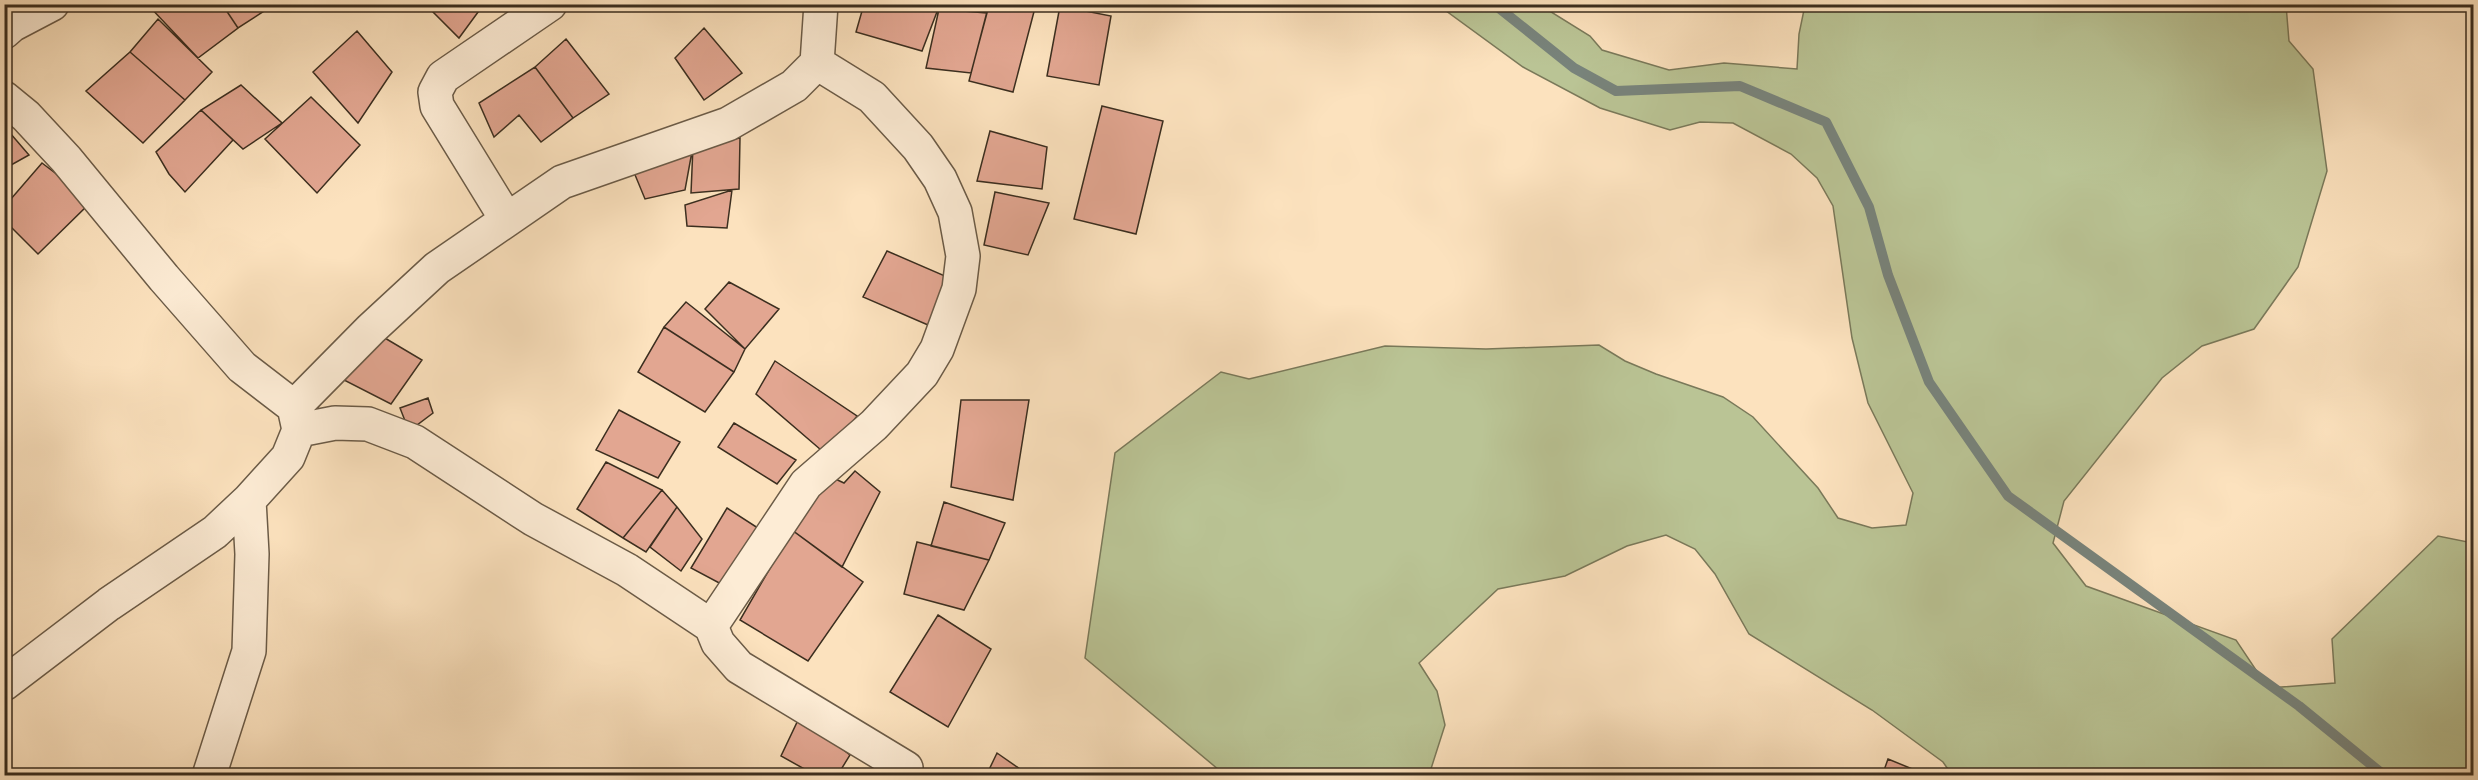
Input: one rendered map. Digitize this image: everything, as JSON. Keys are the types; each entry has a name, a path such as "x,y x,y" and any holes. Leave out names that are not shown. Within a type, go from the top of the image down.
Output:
{"street":[{"path":"4,32 12,25 52,4"},
{"path":"507,220 436,106 435,92 443,77 550,4"},
{"path":"4,684 109,604 215,532 249,500 288,457 297,419 371,329 437,268 562,182 728,124 794,86 817,63 821,4"},
{"path":"711,626 806,483 874,425 922,374 945,332 959,289 963,256 955,212 940,179 918,147 872,96 817,63"},
{"path":"4,98 27,116 66,159 164,278 242,367 297,419 369,424 415,442 533,519 627,570 711,626 718,643 739,667 906,768"},
{"path":"209,776 249,651 252,554 249,500"}],"green space":[{"path":"1438,5 1540,5 1590,36 1602,50 1669,70 1724,63 1797,69 1799,34 1805,5 2286,5 2289,41 2313,69 2327,171 2298,267 2254,329 2202,346 2162,378 2064,501 2053,543 2086,586 2236,640 2268,688 2335,683 2332,639 2438,536 2473,543 2473,775 1952,775 1943,762 1872,710 1749,634 1715,574 1695,549 1666,535 1627,546 1565,576 1498,589 1419,663 1437,691 1445,725 1429,775 1225,775 1085,658 1115,453 1221,372 1249,379 1385,346 1486,349 1599,345 1625,361 1656,374 1723,397 1753,417 1818,488 1838,518 1872,528 1906,525 1913,493 1868,403 1852,338 1833,206 1817,178 1791,154 1733,123 1700,122 1670,130 1600,108 1523,67"}],"building":[{"path":"222,4 238,28 198,58 148,5"},
{"path":"222,4 275,4 238,28"},
{"path":"425,4 484,4 459,38"},
{"path":"864,4 940,4 922,51 856,32"},
{"path":"989,4 1036,4 1013,92 969,81"},
{"path":"1060,6 1111,16 1099,85 1047,76"},
{"path":"939,9 987,13 971,73 926,68"},
{"path":"158,19 212,72 185,100 130,52"},
{"path":"704,28 742,73 704,100 675,58"},
{"path":"357,31 392,72 358,123 313,72"},
{"path":"566,39 609,94 573,118 535,67"},
{"path":"130,52 185,100 143,143 86,91"},
{"path":"535,67 573,118 541,142 519,115 494,137 479,103"},
{"path":"241,85 282,123 243,149 201,110"},
{"path":"311,97 360,145 317,193 265,139"},
{"path":"1102,106 1163,121 1136,234 1074,219"},
{"path":"201,110 233,140 185,192 169,174 156,152"},
{"path":"4,126 29,155 4,169"},
{"path":"990,131 1047,147 1042,189 977,181"},
{"path":"740,138 739,189 691,193 693,146"},
{"path":"693,146 685,190 645,199 633,170"},
{"path":"42,163 92,201 38,254 4,220 4,207"},
{"path":"732,190 727,228 687,226 685,205"},
{"path":"995,192 1049,203 1028,255 984,245"},
{"path":"887,251 952,279 928,325 863,297"},
{"path":"729,282 779,309 745,349 705,309"},
{"path":"686,302 745,349 734,372 664,327"},
{"path":"664,327 734,372 705,412 638,372"},
{"path":"373,331 422,360 391,404 342,379"},
{"path":"775,361 857,416 828,456 756,394"},
{"path":"428,398 433,413 409,431 400,408"},
{"path":"961,400 1029,400 1013,500 951,487"},
{"path":"619,410 680,442 658,478 596,450"},
{"path":"734,423 796,460 777,484 718,447"},
{"path":"606,462 662,490 623,538 577,509"},
{"path":"855,471 880,492 842,567 792,530 829,476 844,483"},
{"path":"662,490 677,507 646,552 623,538"},
{"path":"944,502 1005,523 989,560 931,546"},
{"path":"677,507 702,539 681,571 650,547"},
{"path":"727,508 761,530 723,585 691,568"},
{"path":"792,530 863,582 808,661 740,620"},
{"path":"917,542 989,560 964,610 904,594"},
{"path":"938,615 991,649 948,727 890,692"},
{"path":"800,716 850,755 837,776 817,776 781,756"},
{"path":"997,753 1030,776 986,776"},
{"path":"1888,759 1927,775 1882,776"}],"waterway":[{"path":"1494,4 1574,68 1616,91 1740,86 1826,122 1869,207 1888,275 1929,382 2008,496 2299,706 2385,776"}]}
